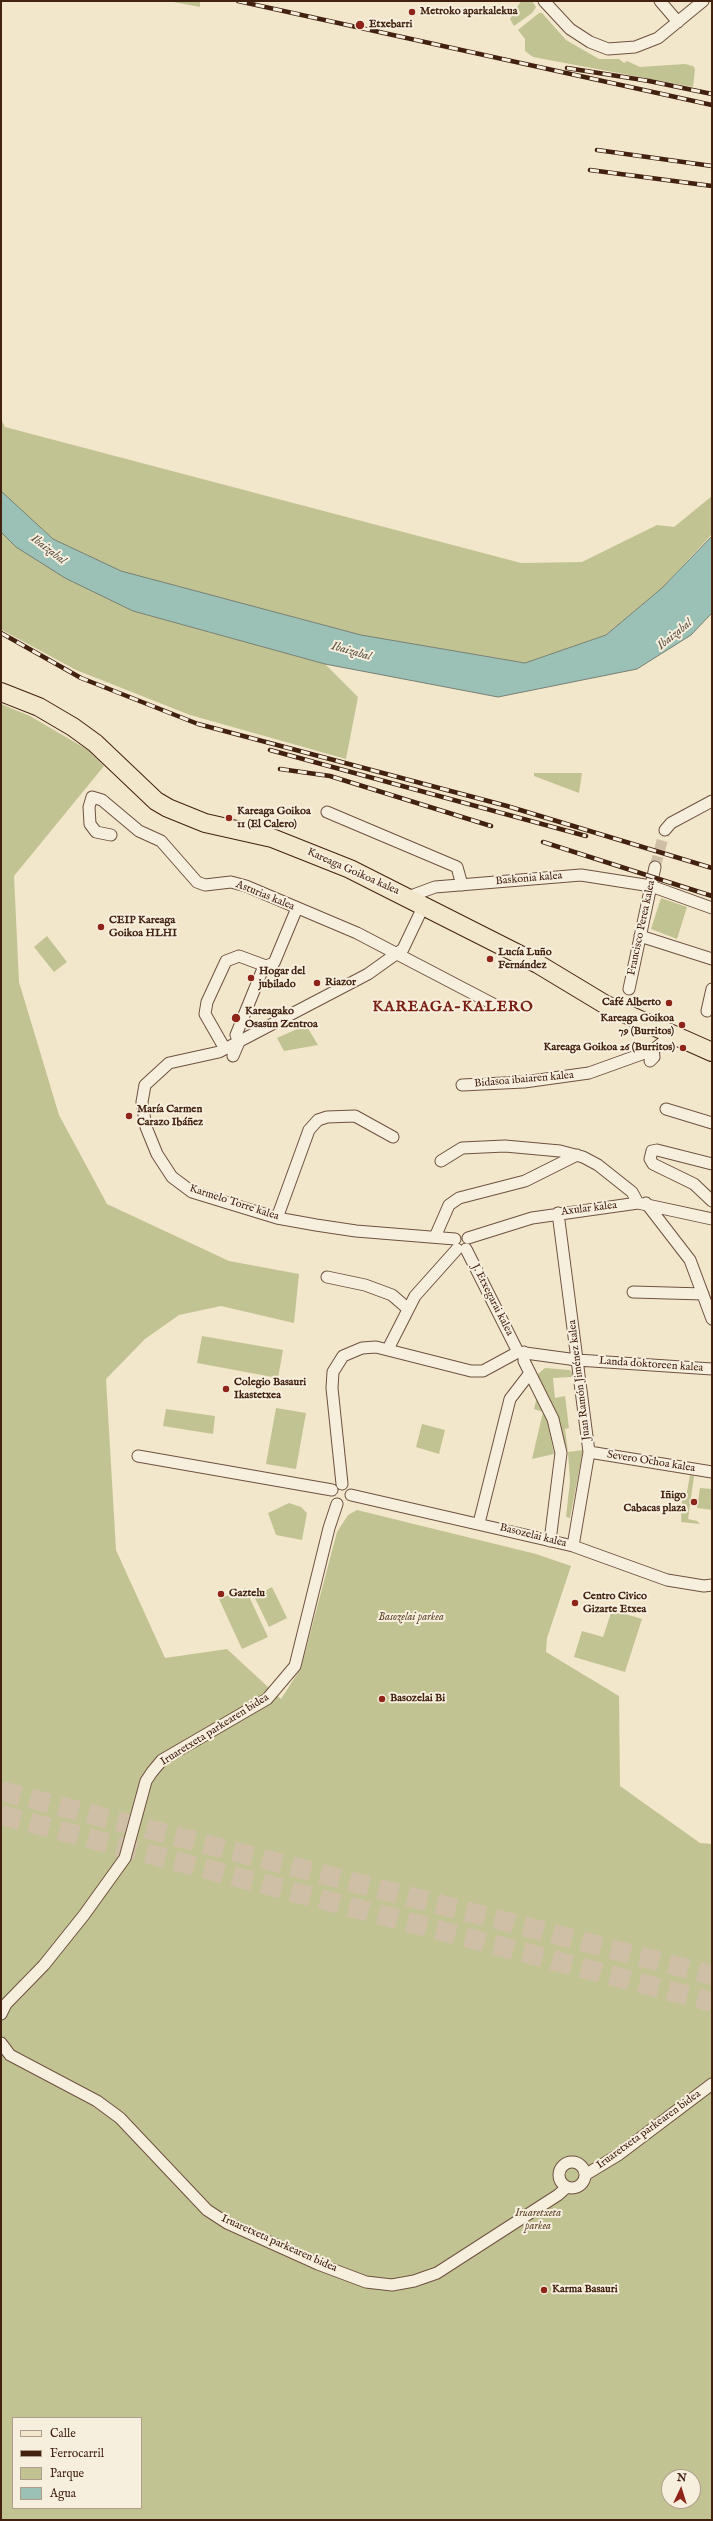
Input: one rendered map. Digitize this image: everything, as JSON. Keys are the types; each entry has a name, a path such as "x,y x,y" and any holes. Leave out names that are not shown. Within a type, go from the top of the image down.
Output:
{"main road":[{"name":"Kareaga Goikoa kalea","path":"1,692 39,707 73,727 94,743 156,801 168,808 205,823 249,831 295,846 416,901 552,971 606,1005 709,1048"}],"street":[{"path":"660,1 678,22"},
{"path":"545,3 581,37 608,49 646,44 658,38 703,1"},
{"name":"Asturias kalea","path":"111,836 96,832 90,824 89,807 92,797 102,800 139,831 161,841 197,882 205,885 231,882 246,886 357,933 395,954 411,960 492,1004"},
{"path":"665,830 671,824 712,801"},
{"path":"327,812 457,867 462,885"},
{"name":"Francisco Perea kalea","path":"629,989 655,866"},
{"name":"Baskonia kalea","path":"416,901 435,887 580,875 651,886 712,908"},
{"name":"Karmelo Torre kalea","path":"416,901 403,949 368,974 239,1042 229,1052 219,1052 169,1063 155,1074 145,1085 142,1102 146,1127 157,1154 172,1177 181,1186 192,1192 277,1218 356,1231 435,1237 462,1244"},
{"path":"229,1052 205,1014 207,1002 226,961 239,956 266,966 274,963 297,908"},
{"path":"640,936 712,959"},
{"path":"239,1042 236,1034 262,971"},
{"path":"707,1011 712,989"},
{"name":"Bidasoa ibaiaren kalea","path":"462,1085 564,1078 589,1073 653,1050 663,1042 670,1032"},
{"path":"650,1061 654,1057 653,1050"},
{"path":"666,1109 712,1123"},
{"path":"277,1218 309,1130 318,1120 327,1117 354,1116 393,1137"},
{"path":"440,1161 462,1148 490,1146 560,1151 577,1155 598,1165 632,1192 690,1260 712,1319"},
{"path":"712,1164 657,1150 652,1151 650,1159 653,1164 694,1184 712,1201"},
{"path":"435,1237 449,1205 459,1198 525,1181 577,1155"},
{"name":"Axular kalea","path":"462,1244 532,1218 558,1213 642,1203 712,1219"},
{"name":"Juan Ramón Jiménez kalea","path":"558,1213 589,1452 573,1546"},
{"path":"388,1349 407,1308 415,1296 462,1244"},
{"name":"J. Etxegarai kalea","path":"462,1244 521,1352 524,1361 554,1419 561,1453 550,1541"},
{"path":"327,1277 365,1285 392,1295 407,1308"},
{"path":"633,1292 703,1294"},
{"path":"342,1484 332,1388 333,1372 343,1356 362,1348 376,1346 471,1371 491,1369 521,1352"},
{"name":"Landa doktoreen kalea","path":"521,1352 577,1360 712,1369"},
{"path":"479,1523 510,1399 530,1373"},
{"name":"Severo Ochoa kalea","path":"589,1452 712,1472"},
{"path":"138,1456 332,1490"},
{"path":"342,1484 350,1489 351,1495 347,1503 337,1504 331,1496 332,1490 336,1485 342,1484"},
{"name":"Basozelai kalea","path":"351,1495 479,1523 573,1546 667,1580 704,1586 712,1585"},
{"name":"Iruaretxeta parkearen bidea","path":"1,2014 6,2004 54,1952 125,1858 146,1781 159,1764 267,1699 295,1666 329,1528 337,1504"},
{"name":"Iruaretxeta parkearen bidea","path":"1,2043 10,2055 97,2101 120,2118 207,2210 227,2223 318,2264 366,2282 392,2285 414,2281 437,2273 558,2195 566,2187"},
{"name":"Iruaretxeta parkearen bidea","path":"585,2175 618,2155 712,2084"},
{"path":"567,2163 579,2164 585,2175 579,2186 566,2187 560,2181 559,2173 567,2163"}],"green space":[{"path":"168,1 200,1 200,7"},
{"path":"521,1 532,1 536,7 532,13 514,26 510,19"},
{"path":"539,13 542,13 566,40 599,59 619,59 624,63 627,61 640,67 685,64 693,66 695,69 693,87 533,57 525,51 525,39 518,30"},
{"path":"1,419 5,427 521,563 582,562 657,525 674,527 712,496 712,534 662,588 606,635 525,663 361,635 120,571 53,539 1,492"},
{"path":"1,532 16,547 133,611 325,664 358,697 346,759 190,715 76,670 2,630"},
{"path":"1,704 30,716 88,750 104,766 14,876 19,982 59,1115 107,1204 229,1261 299,1274 294,1323 221,1306 179,1315 145,1339 106,1379 116,1550 165,1658 227,1649 281,1699 301,1668 337,1532 348,1515 357,1510 536,1554 571,1566 547,1638 546,1652 619,1696 620,1786 700,1843 712,1844 712,2520 1,2520"},
{"path":"534,773 582,773 579,793 534,776"},
{"path":"661,898 687,907 677,939 651,929"},
{"path":"47,936 67,962 54,972 34,947"},
{"path":"306,1025 318,1045 284,1051 277,1038"},
{"path":"202,1336 283,1350 278,1378 197,1363"},
{"path":"545,1368 570,1370 573,1374 571,1377 553,1378 555,1398 565,1396 569,1428 565,1429 568,1452 549,1397 537,1375"},
{"path":"538,1393 545,1409 554,1454 532,1459 543,1412 534,1409"},
{"path":"276,1408 306,1413 296,1469 266,1464"},
{"path":"166,1409 215,1416 213,1434 163,1426"},
{"path":"422,1424 445,1430 439,1454 416,1447"},
{"path":"583,1450 570,1518 566,1517 570,1481 568,1452"},
{"path":"690,1475 694,1476 688,1519 697,1521 700,1524 681,1522 682,1498 686,1497"},
{"path":"700,1488 712,1489 712,1510 697,1508"},
{"path":"289,1503 301,1507 307,1513 302,1540 276,1535 268,1513"},
{"path":"272,1587 287,1618 269,1627 254,1596"},
{"path":"245,1588 268,1637 242,1649 219,1599"},
{"path":"612,1610 642,1619 625,1672 574,1657 582,1631 603,1637"}],"water":[{"name":"Ibaizabal","path":"1,491 53,539 121,571 361,635 525,663 606,635 662,588 712,536 712,613 691,635 637,669 498,697 325,664 133,611 65,578 16,547 1,532"}],"tunnel":[{"path":"655,867 665,830"},
{"path":"1,1791 712,1975"},
{"path":"1,1815 712,2002"}],"railway":[{"path":"238,1 712,105"},
{"path":"567,68 649,81 712,94"},
{"path":"597,150 712,166"},
{"path":"590,170 712,186"},
{"path":"1,633 81,678 198,724 507,806 712,868"},
{"path":"270,750 586,836"},
{"path":"280,769 330,776 491,826"},
{"path":"543,842 712,896"}],"place":[{"name":"Metroko aparkalekua","path":"412,12"},
{"name":"Etxebarri","path":"360,25"},
{"name":"Kareaga Goikoa 11 (El Calero)","path":"229,818"},
{"name":"CEIP Kareaga Goikoa HLHI","path":"101,927"},
{"name":"Lucía Luño Fernández","path":"490,959"},
{"name":"Hogar del jubilado","path":"251,978"},
{"name":"Riazor","path":"317,983"},
{"name":"Café Alberto","path":"669,1003"},
{"name":"Kareagako Osasun Zentroa","path":"236,1018"},
{"name":"Kareaga Goikoa 79 (Burritos)","path":"682,1025"},
{"name":"Kareaga Goikoa 26 (Burritos)","path":"683,1048"},
{"name":"María Carmen Carazo Ibáñez","path":"129,1116"},
{"name":"Colegio Basauri Ikastetxea","path":"226,1389"},
{"name":"Iñigo Cabacas plaza","path":"694,1502"},
{"name":"Gaztelu","path":"221,1594"},
{"name":"Centro Civico Gizarte Etxea","path":"575,1603"},
{"name":"Basozelai Bi","path":"382,1699"},
{"name":"Karma Basauri","path":"544,2290"}],"district":[{"name":"KAREAGA-KALERO","path":"453,1008"}],"park label":[{"name":"Basozelai parkea","path":"411,1618"},
{"name":"Iruaretxeta parkea","path":"538,2220"}]}
